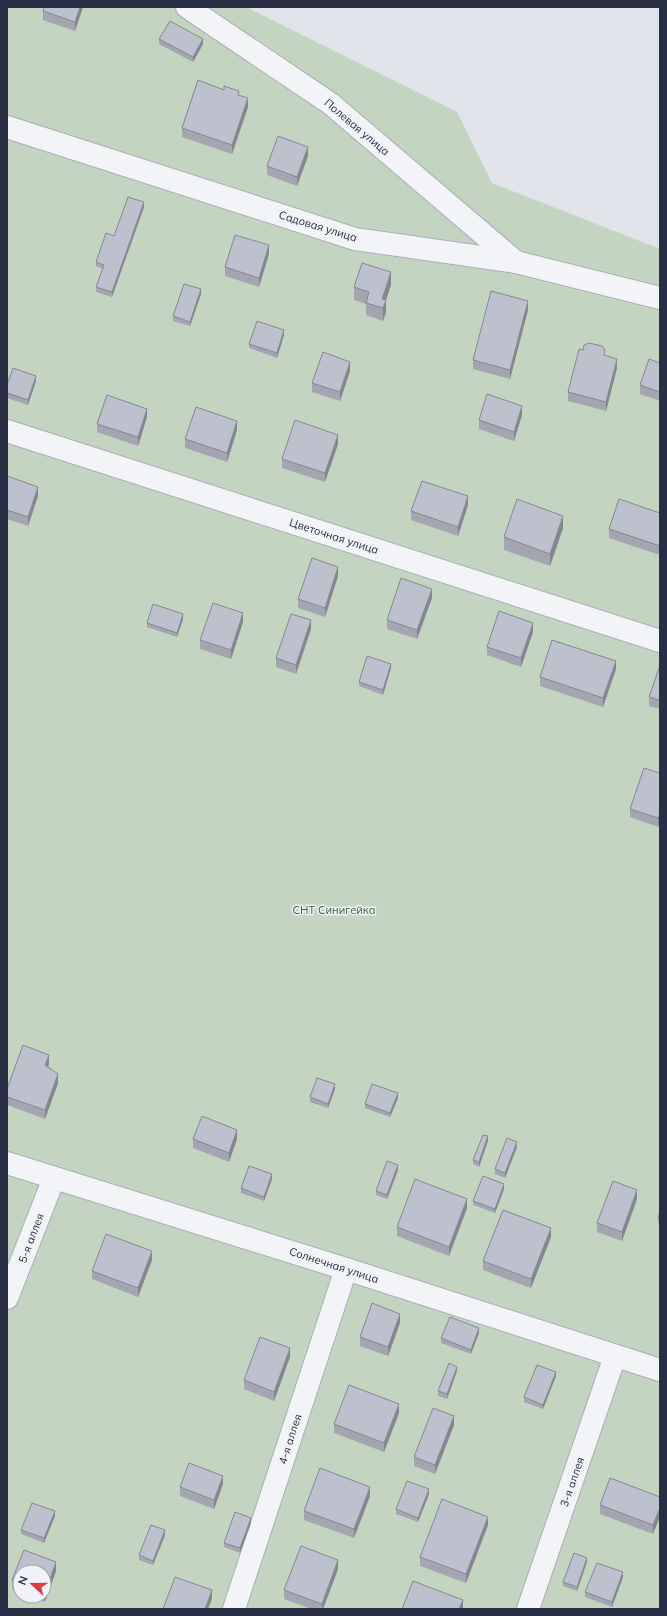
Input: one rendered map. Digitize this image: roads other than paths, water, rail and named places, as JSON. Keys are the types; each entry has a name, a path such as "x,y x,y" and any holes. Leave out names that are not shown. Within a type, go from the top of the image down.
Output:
{"street":[{"name":"Полевая улица","path":"187,7 331,104 516,262"},
{"name":"Садовая улица","path":"7,127 355,239 516,262 660,298"},
{"name":"Цветочная улица","path":"7,431 660,641"},
{"name":"Солнечная улица","path":"7,1163 346,1269 660,1370"},
{"name":"5-я аллея","path":"7,1298 54,1178"},
{"name":"4-я аллея","path":"234,1609 346,1269"},
{"name":"3-я аллея","path":"528,1609 615,1356"}],"park label":[{"name":"СНТ Синигейка","path":"334,910"}]}
